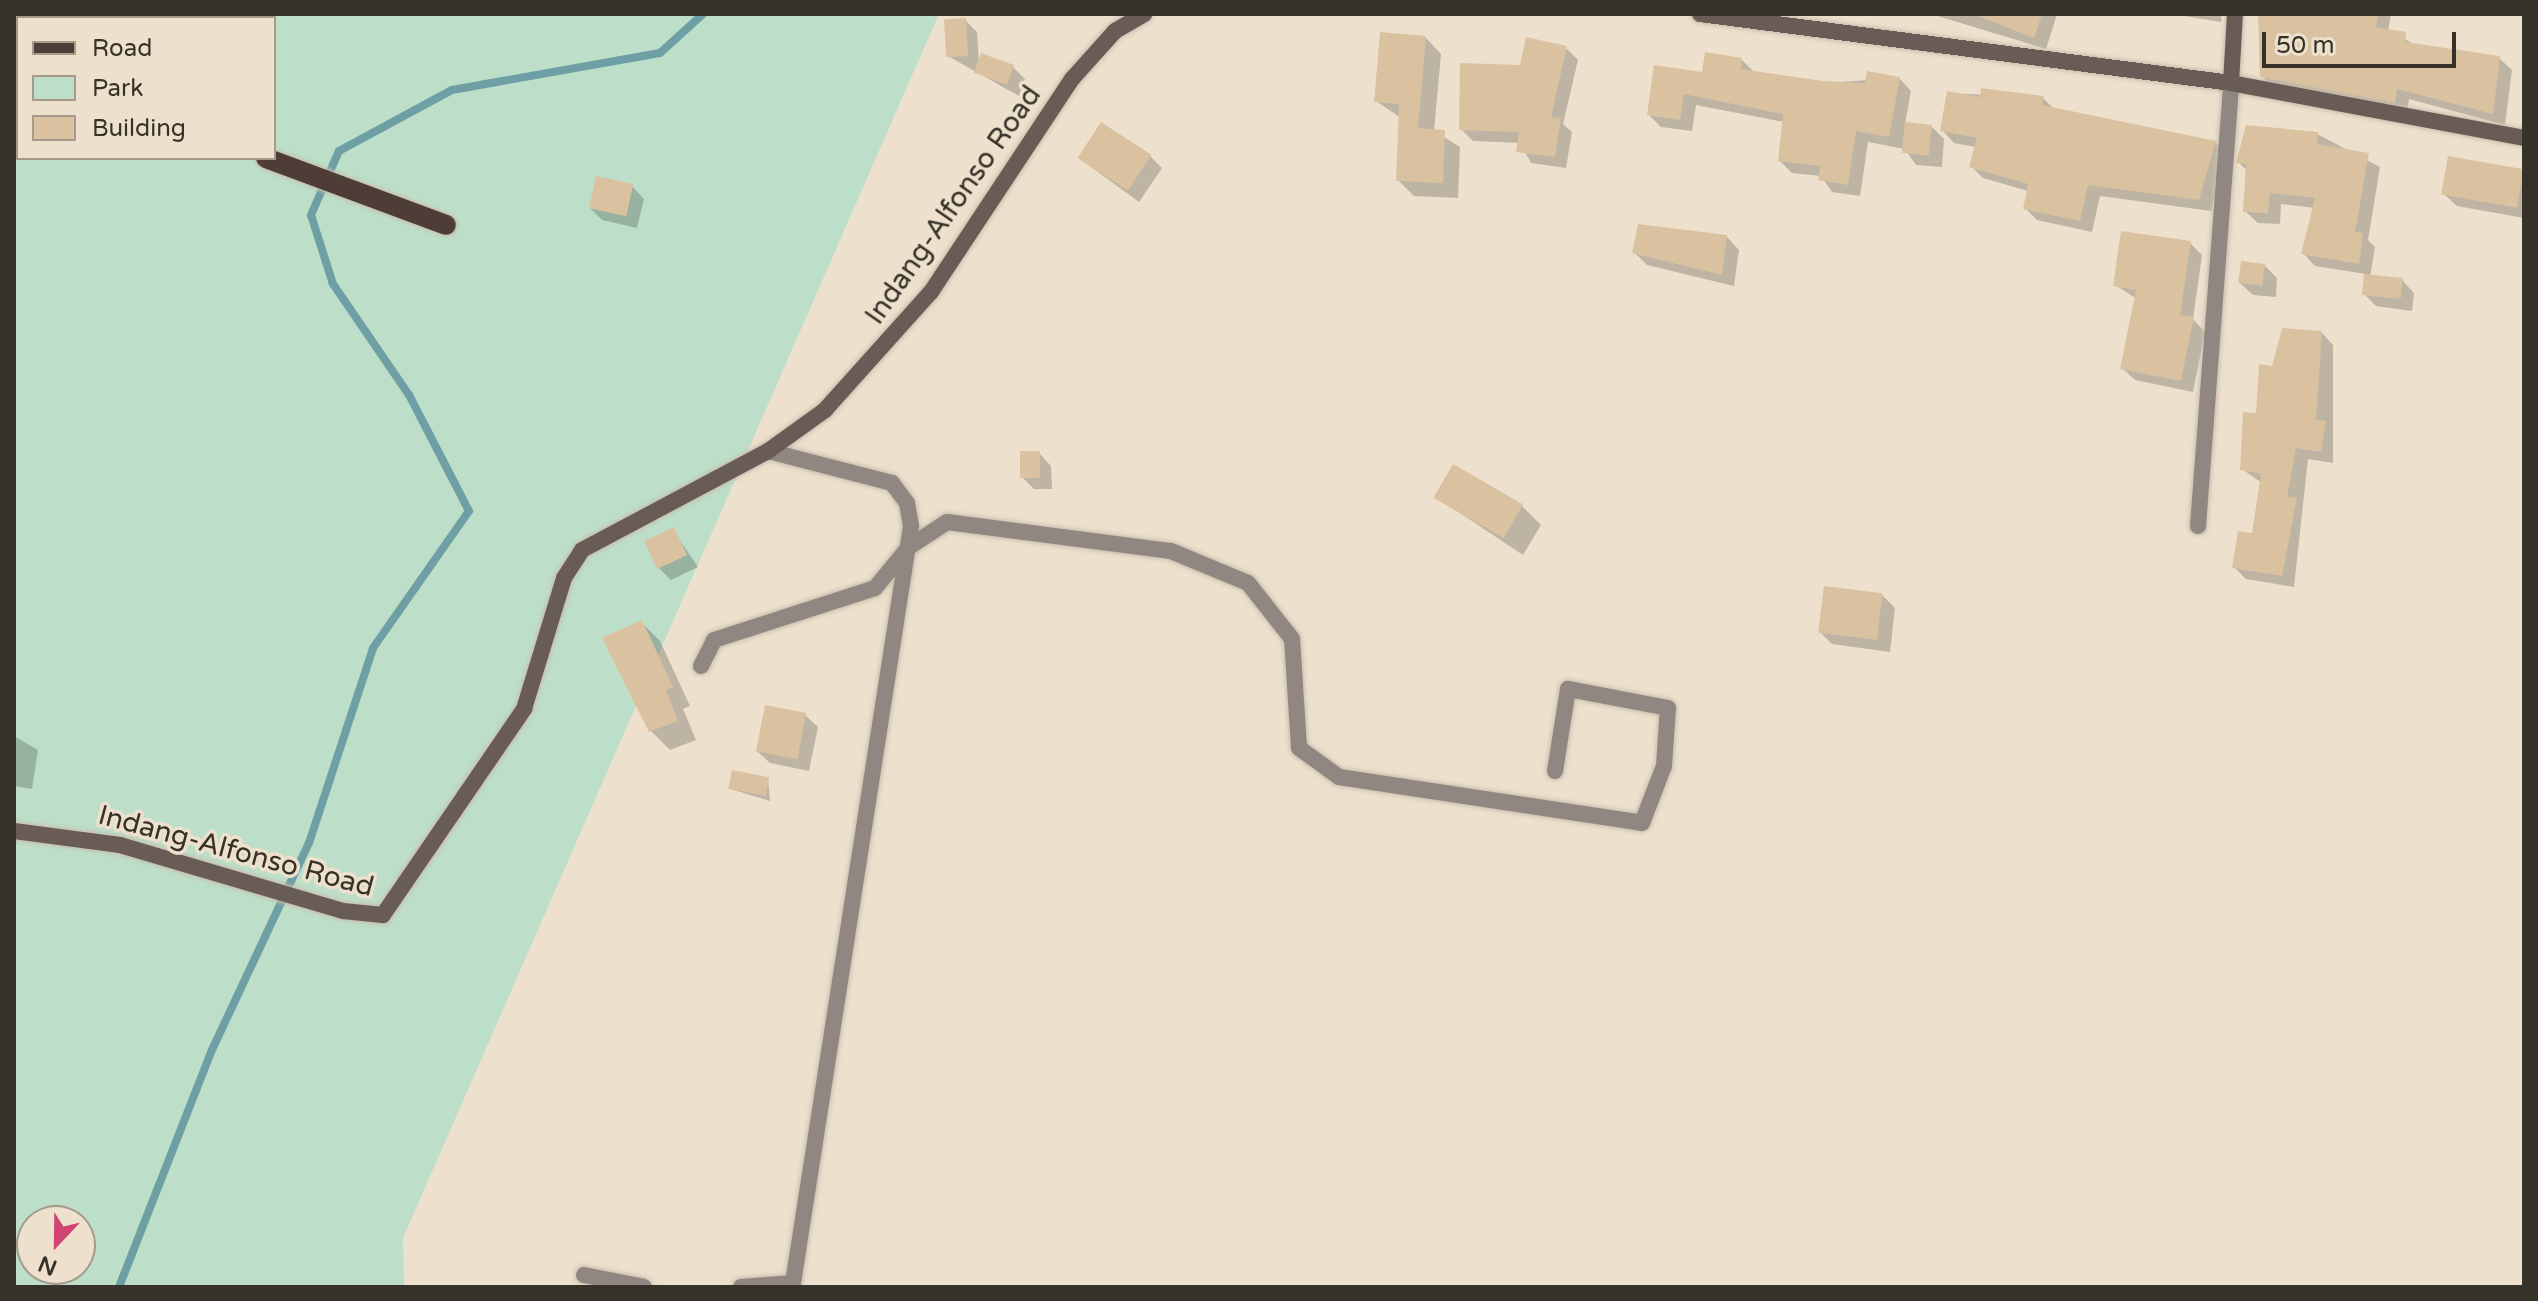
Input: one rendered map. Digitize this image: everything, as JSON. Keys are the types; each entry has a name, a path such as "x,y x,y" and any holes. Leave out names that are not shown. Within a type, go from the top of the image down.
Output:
{"main road":[{"name":"Indang-Alfonso Road","path":"14,831 120,845 343,911 383,915 443,834 534,692 564,578 582,550 768,451 876,359 931,292 1072,79 1115,31 1144,14"},
{"path":"1700,14 2231,83 2524,138"},
{"path":"2231,83 2235,14"},
{"path":"271,160 446,225"}],"street":[{"path":"2198,526 2231,83"},
{"path":"741,1287 793,1283 909,547 907,503 892,483 768,451"},
{"path":"701,666 714,640 875,588 909,547 947,522 1171,551 1248,583 1292,639 1299,748 1339,777 1642,823 1664,766 1668,708 1568,689 1555,771"},
{"path":"584,1275 644,1287"}],"green space":[{"path":"14,14 939,14 403,1238 404,1287 14,1287"}],"building":[{"path":"1973,14 2042,14 2034,38"},
{"path":"2258,14 2378,14 2376,27 2406,32 2405,42 2500,56 2493,114 2397,89 2395,103 2260,77"},
{"path":"966,18 968,56 946,57 944,19"},
{"path":"1380,32 1426,36 1418,128 1445,130 1443,183 1396,181 1399,104 1374,102"},
{"path":"1526,37 1567,46 1551,117 1561,118 1555,157 1516,152 1519,132 1459,130 1460,63 1520,65"},
{"path":"1705,52 1742,58 1741,69 1823,81 1865,83 1867,71 1900,77 1889,137 1856,131 1848,185 1818,180 1820,166 1778,161 1783,114 1684,94 1680,120 1647,115 1654,65 1702,72"},
{"path":"981,53 1014,65 1007,85 974,73"},
{"path":"1981,88 2044,96 2042,105 2216,141 2199,200 2088,185 2080,221 2023,209 2028,184 1969,167 1977,138 1940,131 1947,91 1980,97"},
{"path":"1101,122 1151,155 1128,191 1078,158"},
{"path":"1905,122 1932,125 1929,156 1902,153"},
{"path":"2246,125 2318,132 2317,144 2369,153 2355,232 2363,233 2359,264 2301,254 2315,198 2270,193 2268,213 2243,212 2246,164 2236,163"},
{"path":"2448,156 2524,169 2517,208 2441,194"},
{"path":"596,176 633,184 626,216 589,208"},
{"path":"1638,224 1727,235 1722,275 1632,253"},
{"path":"2121,231 2191,241 2180,315 2194,317 2181,381 2120,369 2136,290 2113,286"},
{"path":"2241,261 2265,264 2262,286 2238,283"},
{"path":"2364,274 2403,278 2401,299 2362,295"},
{"path":"2282,328 2322,331 2316,420 2326,421 2321,452 2296,448 2287,497 2297,498 2282,576 2232,568 2238,531 2252,533 2261,474 2240,470 2243,412 2256,413 2259,364 2272,366"},
{"path":"1020,451 1040,451 1040,478 1020,478"},
{"path":"1453,464 1523,504 1504,538 1434,498"},
{"path":"674,527 687,555 657,569 644,541"},
{"path":"1824,586 1883,593 1877,640 1818,633"},
{"path":"642,620 673,687 666,690 678,721 649,732 602,638"},
{"path":"765,705 806,713 797,759 756,751"},
{"path":"732,770 769,777 766,796 728,789"}],"waterway":[{"path":"119,1287 211,1052 309,843 373,648 469,511 409,395 333,284 311,215 339,151 452,90 660,53 703,14"}]}
